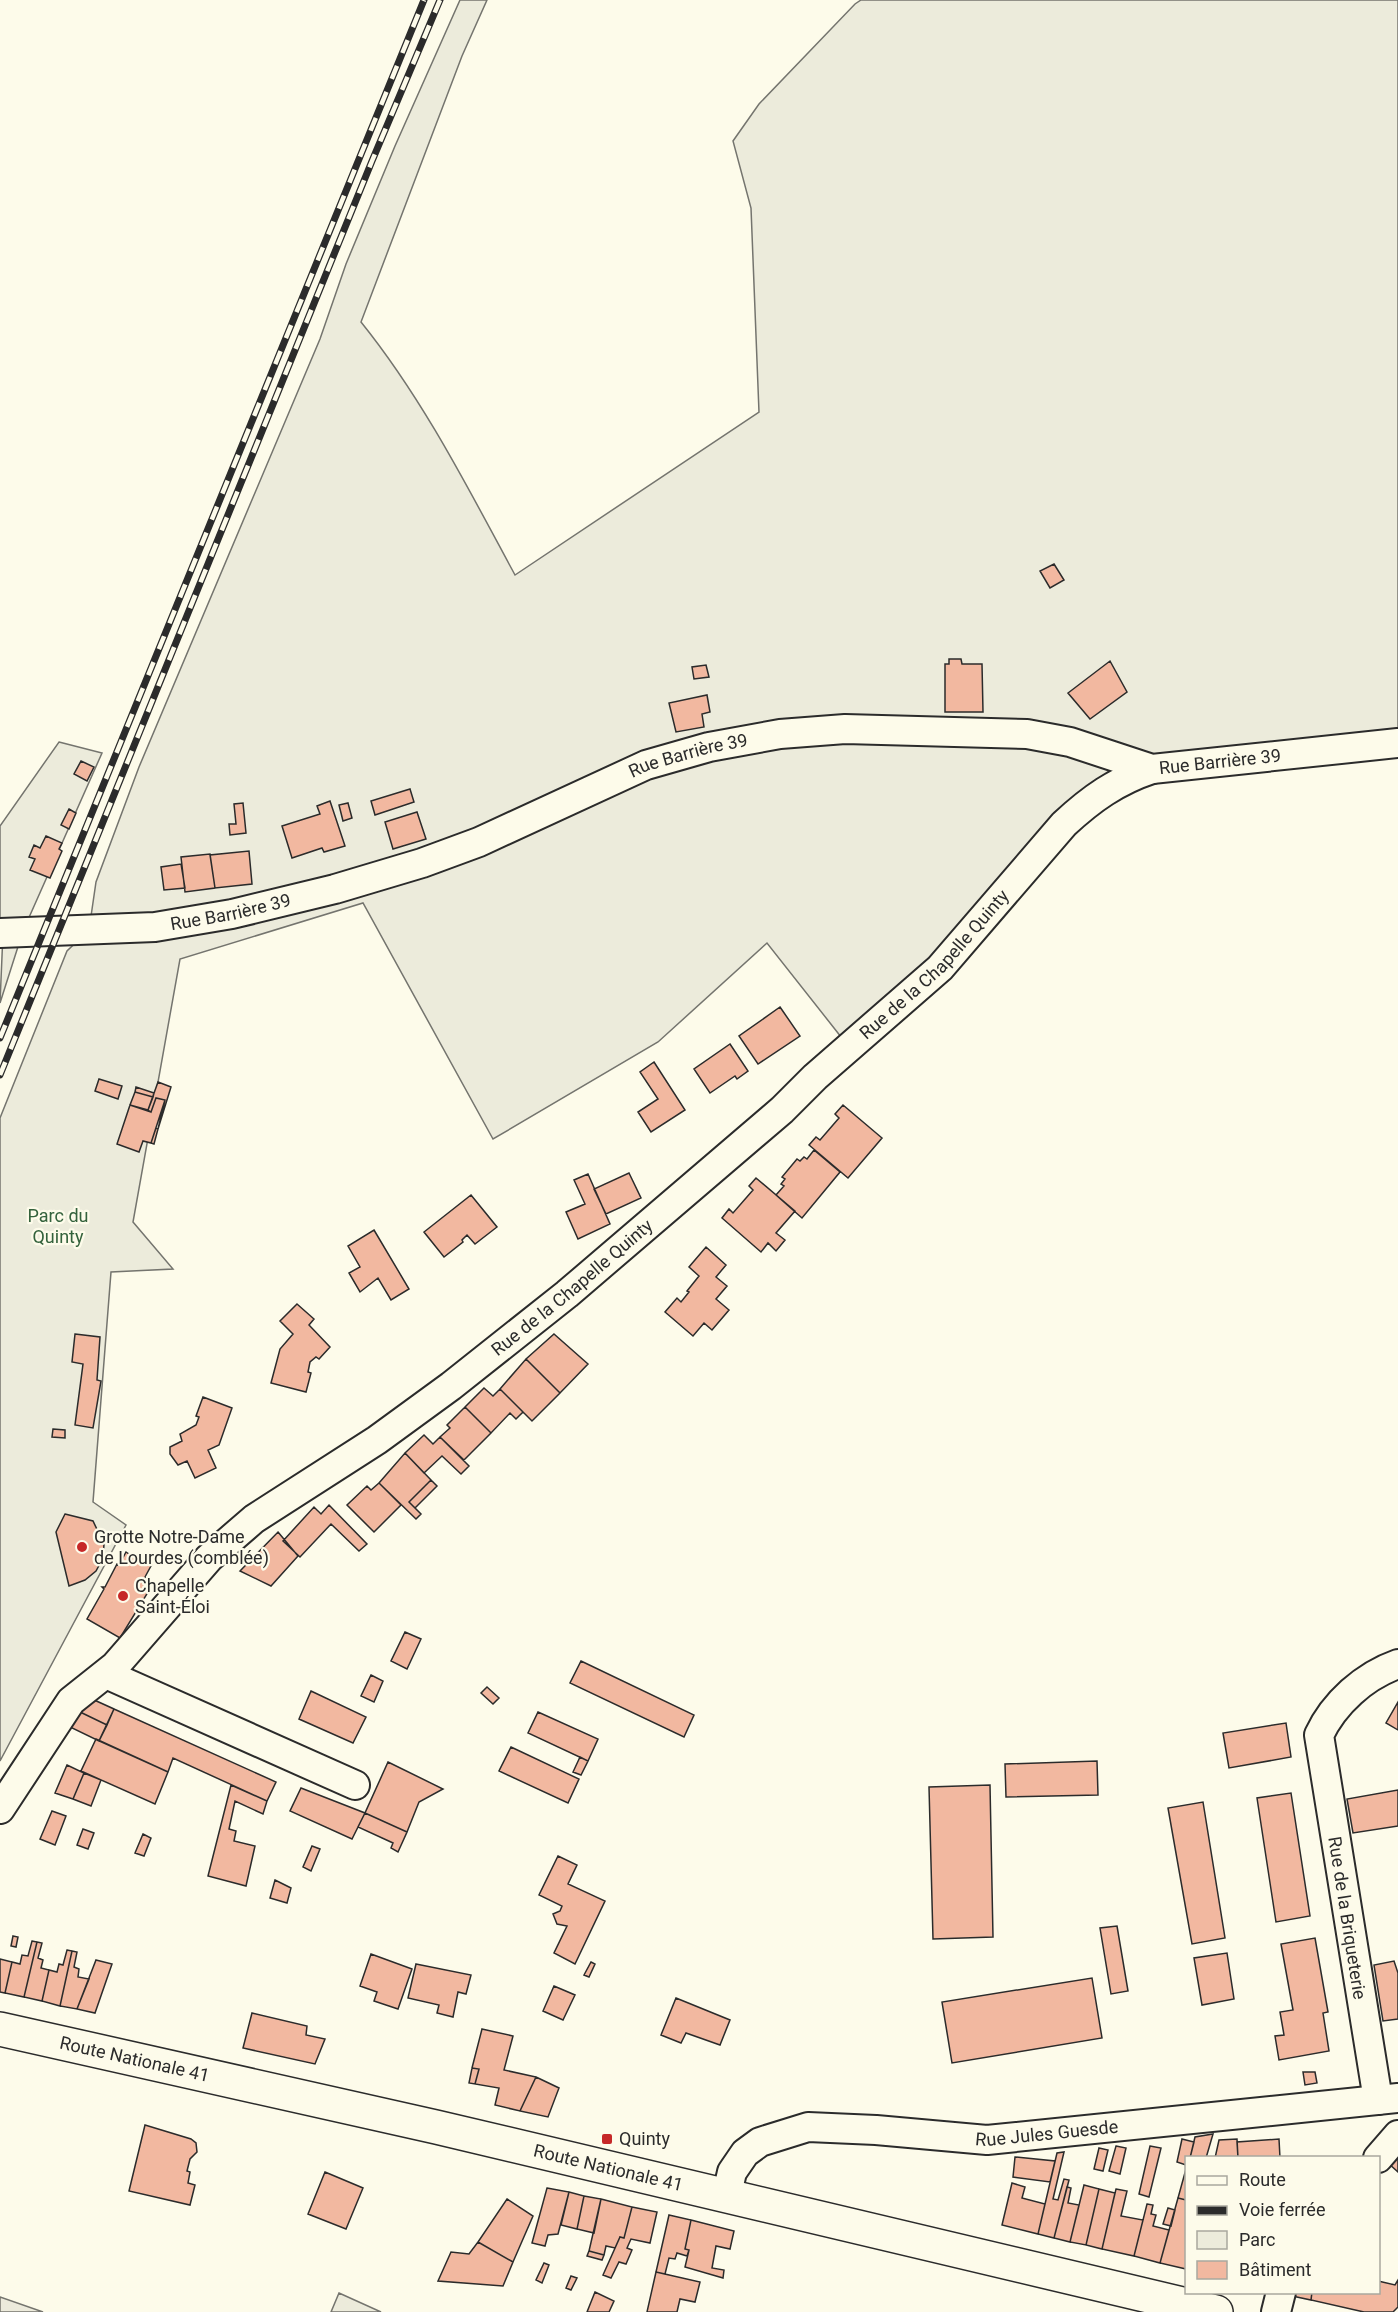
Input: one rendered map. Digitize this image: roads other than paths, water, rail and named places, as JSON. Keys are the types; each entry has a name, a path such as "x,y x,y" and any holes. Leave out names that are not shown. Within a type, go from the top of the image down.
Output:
{"main road":[{"name":"Route Nationale 41","path":"0,2029 727,2194 1216,2312"}],"street":[{"name":"Rue Barrière 39","path":"0,933 155,927 232,914 335,889 422,863 479,842 646,765 709,747 780,734 844,729 1027,734 1070,742 1152,769 1398,742"},
{"name":"Rue de la Chapelle Quinty","path":"0,1809 71,1701 106,1674 209,1558 254,1519 377,1440 451,1386 567,1294 782,1110 815,1077 940,968 1064,824 1087,803 1125,778 1152,769"},
{"name":"Rue de la Briqueterie","path":"1388,2099 1319,1735 1326,1721 1349,1694 1377,1674 1398,1664"},
{"path":"106,1674 355,1785"},
{"name":"Rue Jules Guesde","path":"727,2194 732,2172 745,2153 760,2142 808,2127 876,2130 987,2140 1388,2099"},
{"path":"1380,2156 1398,2135"},
{"path":"1276,2312 1280,2294"}],"railway":[{"path":"0,1038 424,0"},
{"path":"0,1075 372,161 440,0"}],"place":[{"name":"Grotte Notre-Dame de Lourdes (comblée)","path":"82,1547"},
{"name":"Chapelle Saint-Éloi","path":"123,1596"},
{"name":"Quinty","path":"607,2139"}],"park label":[{"name":"Parc du Quinty","path":"58,1226"}]}
